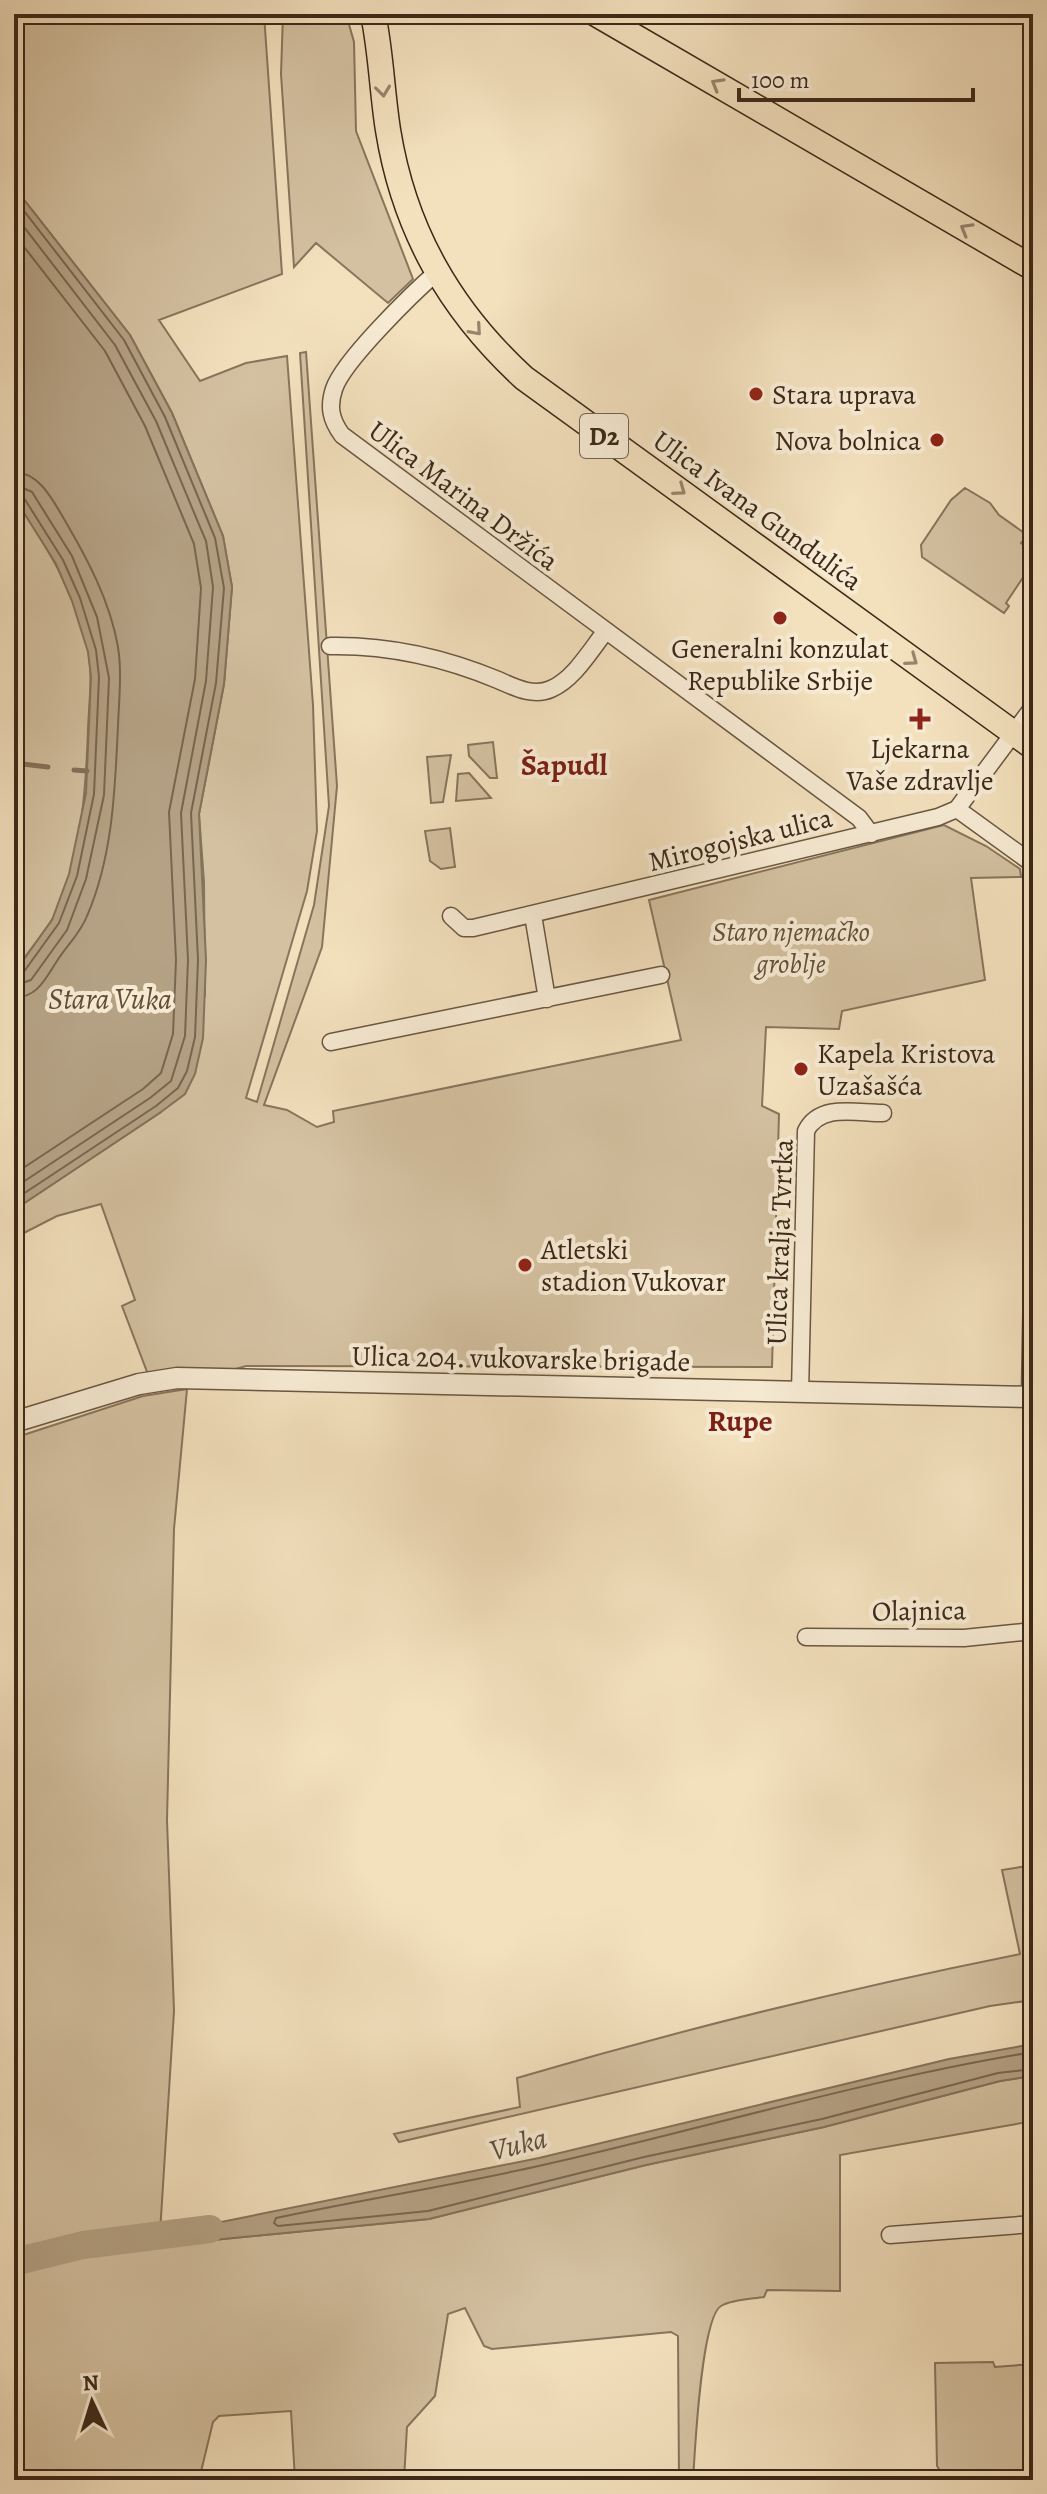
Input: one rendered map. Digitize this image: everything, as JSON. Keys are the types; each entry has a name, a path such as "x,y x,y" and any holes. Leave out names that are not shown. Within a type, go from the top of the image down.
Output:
{"main road":[{"name":"Ulica Ivana Gundulića","path":"373,14 392,154 406,201 437,272 476,331 524,378 1013,733"},
{"path":"596,14 1033,268"},
{"name":"D2","path":"1013,733 1033,747"}],"street":[{"name":"Ulica Marina Držića","path":"437,272 418,288 339,378 332,399 333,423 353,447 859,818 871,834"},
{"path":"330,646 402,650 434,656 520,690 536,692 548,691 563,683 605,632"},
{"path":"1033,707 957,809 1033,864"},
{"name":"Mirogojska ulica","path":"451,916 464,928 473,928 871,834 957,809"},
{"path":"533,915 547,999"},
{"path":"331,1042 661,975"},
{"name":"Ulica kralja Tvrtka","path":"800,1393 806,1131 812,1120 823,1113 883,1113"},
{"path":"1032,1397 1033,1227"},
{"name":"Ulica 204. vukovarske brigade","path":"14,1422 139,1384 177,1378 1032,1397"},
{"name":"Olajnica","path":"806,1637 964,1638 1033,1631"},
{"path":"890,2235 1033,2224"}],"green space":[{"name":"Staro njemačko groblje","path":"14,14 264,14 282,274 159,320 200,381 246,363 287,356 313,705 317,831 307,891 246,1098 257,1102 314,905 329,806 300,353 306,352 337,786 322,947 264,1105 287,1110 317,1127 334,1122 333,1111 681,1040 649,900 944,825 986,846 1020,869 1021,877 971,878 985,980 842,1011 839,1029 766,1027 762,1106 779,1114 772,1367 246,1366 214,1375 149,1377 122,1306 135,1300 101,1204 57,1216 14,1238 14,1210 161,1112 205,995 204,882 199,814 224,684 232,587 223,536 172,413 130,335 14,187"},
{"path":"283,14 346,14 354,42 356,131 413,279 388,303 316,243 294,267 281,74"},
{"path":"965,488 990,503 999,515 1027,535 1021,543 1033,552 1033,574 1028,582 1022,579 1006,603 1009,606 1004,613 922,557 921,545 951,500"},
{"path":"14,497 68,589 83,629 90,679 84,795 74,860 57,911 14,973"},
{"path":"493,742 497,778 490,778 469,756 468,745"},
{"path":"451,755 443,802 431,803 427,757"},
{"path":"469,773 491,798 456,801 458,774"},
{"path":"450,828 455,867 441,869 430,861 425,831"},
{"path":"187,1389 174,1529 167,1820 174,2011 160,2233 213,2240 429,2219 646,2165 824,2127 1000,2081 1033,2076 1033,2121 840,2155 840,2291 767,2290 764,2297 721,2306 708,2334 697,2415 693,2480 679,2480 678,2336 671,2332 492,2349 484,2346 465,2308 448,2314 435,2396 407,2427 404,2480 295,2480 291,2411 219,2416 213,2422 199,2480 14,2480 14,1438 143,1396"},
{"path":"1033,1865 1033,2000 990,2006 399,2142 394,2134 520,2107 517,2078 579,2060 767,2010 1020,1954 1002,1870"},
{"path":"993,2362 995,2367 1033,2364 1033,2480 946,2480 937,2466 935,2363"}],"water":[{"name":"Stara Vuka","path":"14,187 130,335 172,413 223,536 232,587 224,684 199,814 206,960 203,1038 195,1074 185,1094 14,1210 14,973 52,920 69,874 86,793 91,677 88,652 72,601 56,564 14,497"},
{"path":"1033,2044 1033,2076 1000,2081 824,2127 646,2165 429,2219 213,2240 171,2232 539,2158 949,2059"}],"waterway":[{"path":"14,763 48,767"},
{"path":"74,770 87,771"},
{"name":"Vuka","path":"14,2262 83,2245 210,2229"}],"place":[{"name":"Stara uprava","path":"756,394"},
{"name":"Nova bolnica","path":"937,440"},
{"name":"Generalni konzulat Republike Srbije","path":"780,618"},
{"name":"Ljekarna Vaše zdravlje","path":"920,719"},
{"name":"Kapela Kristova Uzašašća","path":"801,1069"},
{"name":"Atletski stadion Vukovar","path":"525,1265"}],"district":[{"name":"Šapudl","path":"564,765"},
{"name":"Rupe","path":"740,1421"}]}
